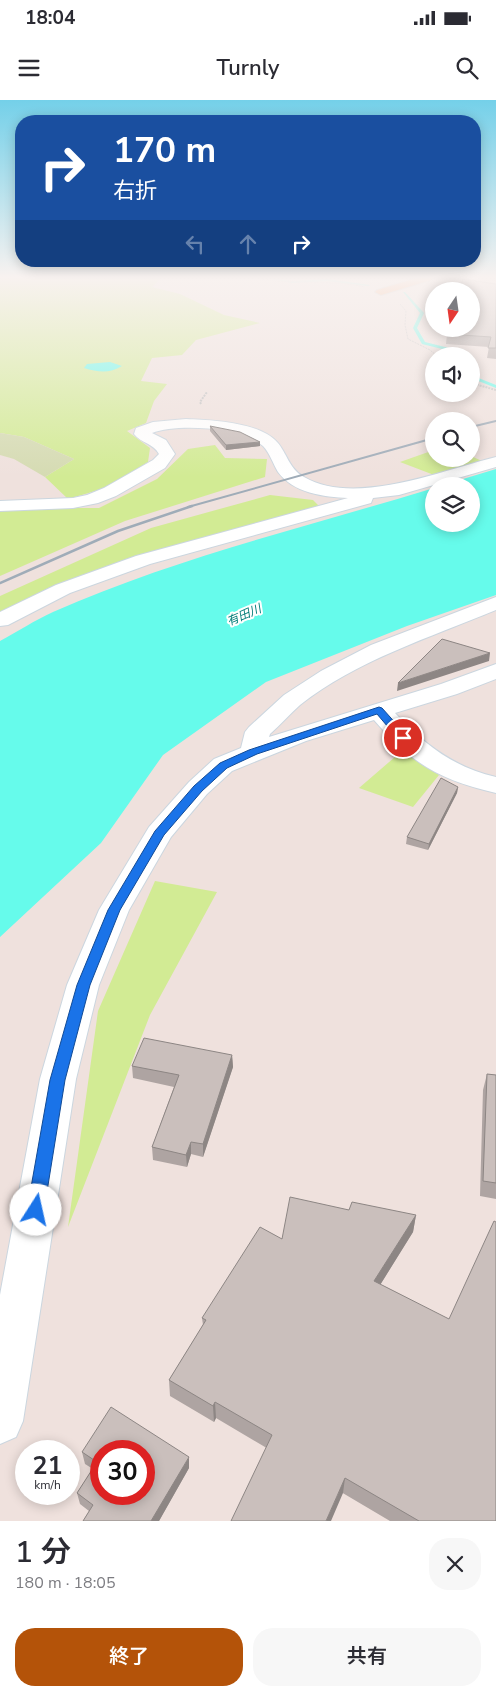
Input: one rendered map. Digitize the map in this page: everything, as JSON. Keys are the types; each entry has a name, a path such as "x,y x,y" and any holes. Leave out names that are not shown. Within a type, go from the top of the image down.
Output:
{"street":[{"path":"0,506 73,503 92,499 110,492 159,464 167,454 164,447 142,434 142,431 158,426 186,424 225,426 259,436 267,440 275,450 282,468 298,482 317,489 359,492 393,491"},
{"path":"0,620 63,589 143,560 496,462"},
{"path":"253,752 258,732 292,700 328,676 379,650 496,603"},
{"path":"0,1421 58,1080 83,985 114,910 159,833 198,788 223,765 253,752 449,689 496,671"},
{"path":"379,710 403,738 432,762 452,773 496,785"}],"path":[{"path":"480,386 496,390"}],"green space":[{"path":"0,344 192,344 182,355 152,358 141,381 167,384 154,401 146,423 127,431 150,448 148,462 109,487 68,499 45,477 74,459 24,437 0,433"},
{"path":"0,433 24,437 74,459 45,477 14,459 0,455"},
{"path":"215,445 225,458 267,459 265,477 125,521 0,576 0,510 18,508 99,508 157,479 188,449"},
{"path":"425,453 425,467 461,467 434,475 400,462"},
{"path":"270,495 313,500 319,506 0,614 0,596 151,528"},
{"path":"403,750 439,775 413,807 359,788"},
{"path":"155,881 217,892 150,1015 68,1227 98,1011"}],"water":[{"path":"110,362 122,366 103,372 84,368 87,364"},
{"name":"有田川","path":"496,469 496,595 407,626 266,682 163,755 101,843 0,937 0,641 53,612 146,575 241,544 425,491 425,532 480,532 480,477 470,477"}],"building":[{"path":"489,344 496,344 496,348 488,348"},
{"path":"210,426 240,432 260,442 226,445"},
{"path":"442,639 490,653 398,683"},
{"path":"441,778 458,787 429,844 407,837"},
{"path":"144,1038 232,1055 203,1144 191,1142 186,1155 152,1147 179,1075 132,1066"},
{"path":"487,1074 496,1075 496,1183 483,1181"},
{"path":"290,1197 349,1210 352,1202 416,1215 374,1281 449,1319 494,1221 496,1222 496,1521 419,1521 345,1478 326,1521 231,1521 272,1435 215,1402 213,1406 169,1380 206,1320 202,1318 260,1227 282,1239"},
{"path":"111,1407 189,1457 151,1521 83,1521 93,1505 155,1505 155,1440 90,1440 90,1457 82,1452"},
{"path":"90,1473 90,1503 80,1495 80,1488"}],"waterway":[{"path":"428,344 440,347"},
{"path":"480,380 496,387"}],"railway":[{"path":"480,425 496,421"},
{"path":"188,507 425,441"},
{"path":"0,583 118,531 192,506"}],"route":[{"path":"36,1210 58,1080 83,985 114,910 159,833 198,788 223,765 253,752 379,710 403,738"}]}
